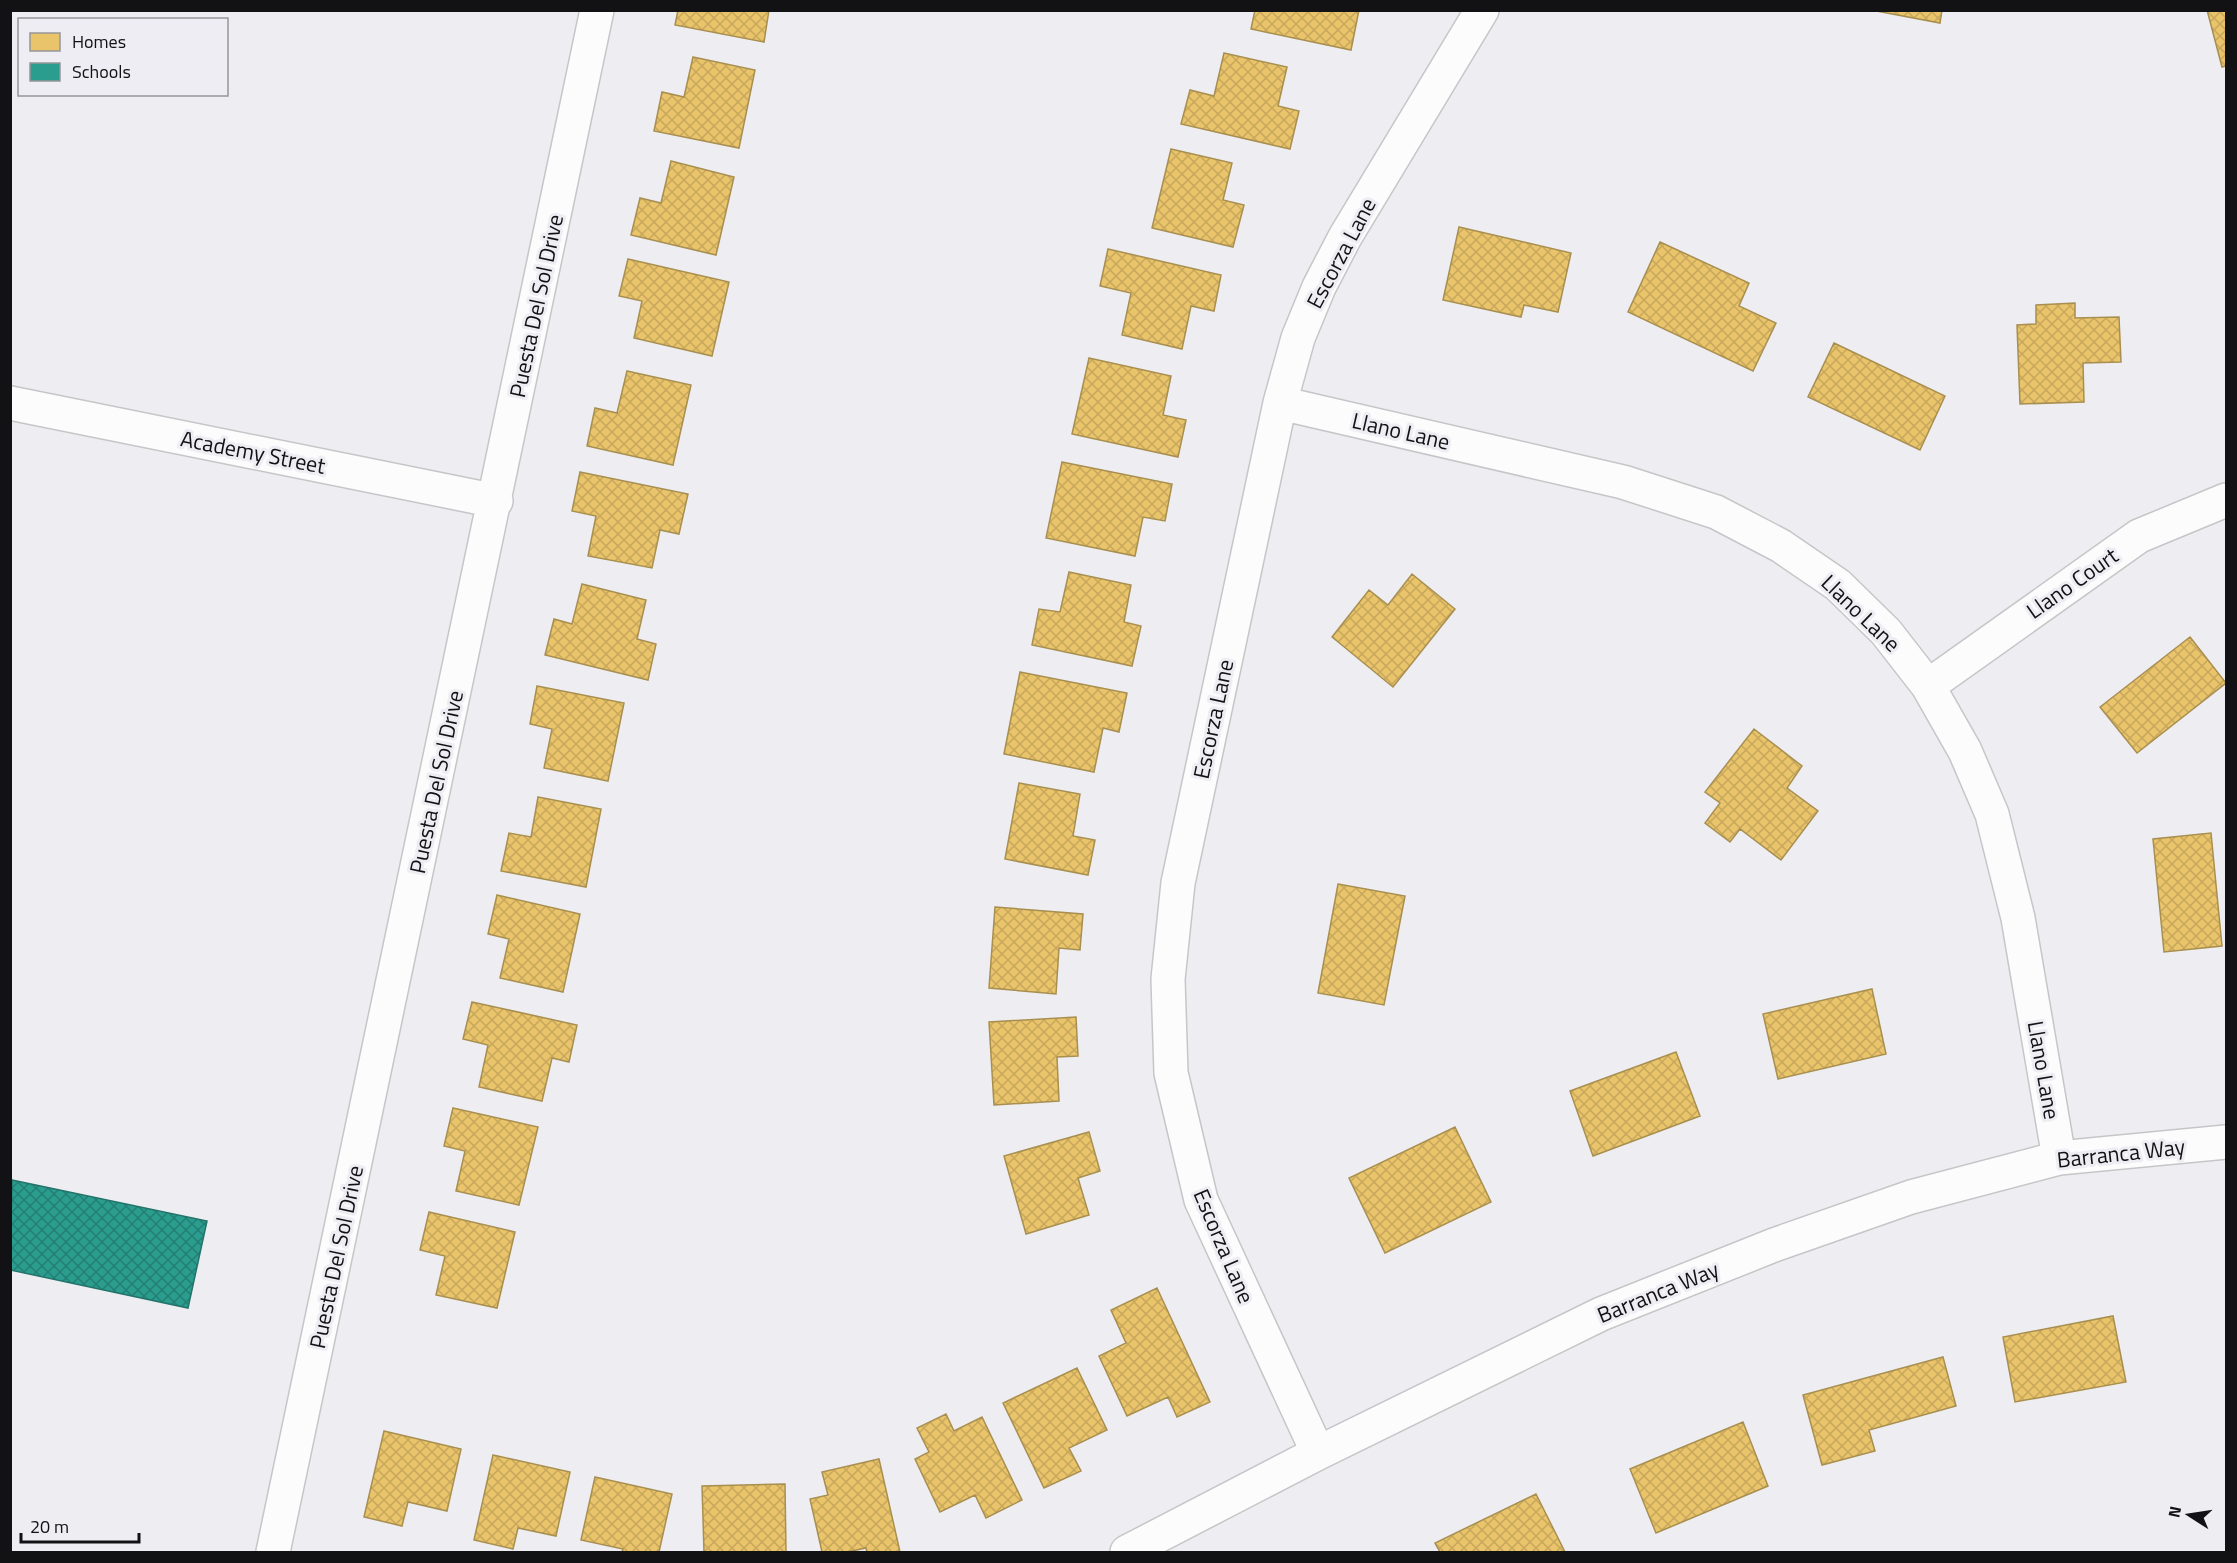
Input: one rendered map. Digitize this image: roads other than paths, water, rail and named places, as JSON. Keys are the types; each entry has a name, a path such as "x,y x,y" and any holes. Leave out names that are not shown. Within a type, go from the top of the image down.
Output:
{"street":[{"name":"Puesta Del Sol Drive","path":"273,1552 597,10"},
{"name":"Escorza Lane","path":"1318,1453 1201,1200 1171,1072 1168,991 1178,883 1280,403 1298,338 1329,267 1345,237 1482,10"},
{"name":"Academy Street","path":"10,403 495,501"},
{"name":"Llano Lane","path":"1280,403 1623,482 1716,513 1780,546 1838,585 1886,632 1928,686 1965,751 1992,814 2018,918 2059,1158"},
{"name":"Llano Court","path":"1928,686 2139,536 2226,500"},
{"name":"Barranca Way","path":"1127,1552 1318,1453 1601,1314 1774,1245 1911,1197 2059,1158 2226,1142"}]}
